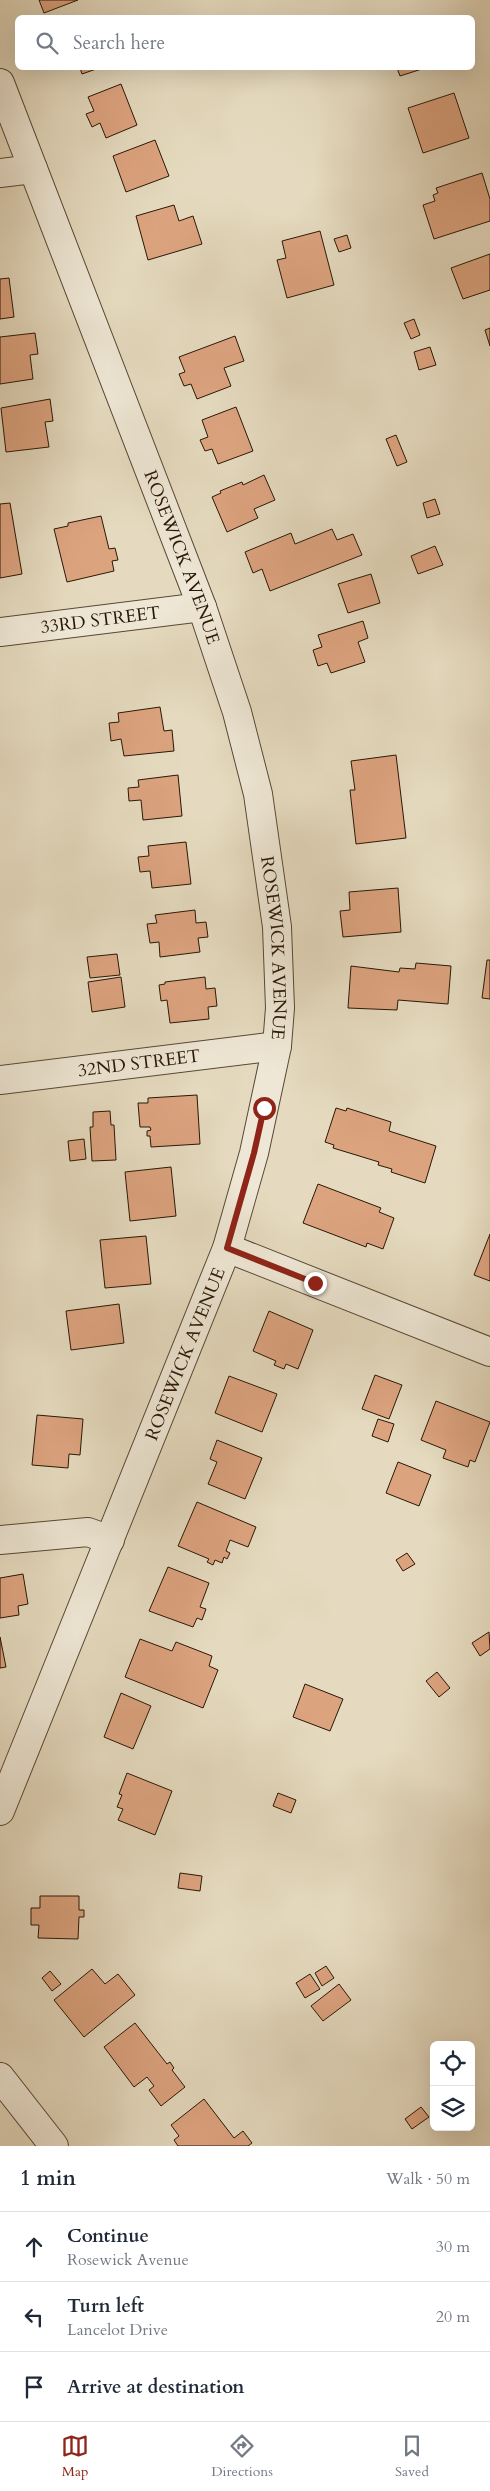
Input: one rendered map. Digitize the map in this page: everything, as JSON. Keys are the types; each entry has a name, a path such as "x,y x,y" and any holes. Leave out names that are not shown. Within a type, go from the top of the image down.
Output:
{"street":[{"name":"ROSEWICK AVENUE","path":"0,82 202,607 237,712 258,794 278,927 280,1008 277,1046 254,1153 227,1248 0,1811"},
{"path":"0,173 33,168"},
{"name":"33RD STREET","path":"0,632 202,607"},
{"name":"32ND STREET","path":"0,1080 277,1046"},
{"path":"227,1248 490,1352"},
{"path":"0,1540 88,1532 110,1540"},
{"path":"0,2077 54,2146"}],"building":[{"path":"39,0 78,0 44,13"},
{"path":"81,70 93,70 82,74"},
{"path":"398,70 419,70 400,76"},
{"path":"121,84 137,125 106,138 100,123 92,127 86,114 94,111 88,97"},
{"path":"454,93 469,138 423,153 408,108"},
{"path":"155,140 169,176 126,192 113,156"},
{"path":"482,173 490,199 490,221 434,239 423,205 435,201 433,195 438,193 436,188"},
{"path":"174,205 179,221 193,216 202,244 148,260 136,216"},
{"path":"320,231 334,285 287,298 277,260 286,258 282,241"},
{"path":"347,235 351,248 339,252 334,239"},
{"path":"490,254 490,290 463,299 451,268"},
{"path":"9,278 14,317 0,319 0,279"},
{"path":"414,319 420,335 411,339 404,323"},
{"path":"490,328 490,346 485,330"},
{"path":"35,333 38,354 30,355 33,379 0,384 0,337"},
{"path":"235,336 244,361 224,368 231,386 197,399 191,384 184,386 179,374 185,372 179,357"},
{"path":"430,347 436,365 419,370 414,352"},
{"path":"50,399 53,421 45,422 49,447 6,452 1,408"},
{"path":"236,407 253,451 218,464 212,449 205,451 200,440 208,437 202,420"},
{"path":"396,435 407,462 397,466 386,439"},
{"path":"264,475 275,500 254,509 258,518 227,532 212,497 221,493 220,491 242,482 243,485"},
{"path":"435,499 440,514 427,518 423,503"},
{"path":"10,503 22,574 0,578 0,504"},
{"path":"101,516 109,549 115,548 118,560 112,561 114,571 67,582 54,529 68,526 68,523"},
{"path":"332,529 337,540 353,534 362,555 270,591 262,569 253,573 245,552 291,533 295,544"},
{"path":"435,546 443,565 418,574 411,556"},
{"path":"371,574 380,603 348,613 338,584"},
{"path":"363,621 368,638 358,642 365,662 331,673 327,663 318,666 313,650 322,647 318,635"},
{"path":"160,707 164,731 172,730 174,751 124,756 121,739 111,741 109,723 119,722 118,713"},
{"path":"396,755 406,838 356,844 350,790 355,790 351,761"},
{"path":"178,775 182,816 143,820 141,800 129,801 128,788 139,787 138,780"},
{"path":"186,842 191,884 152,888 150,871 140,872 138,857 149,856 148,846"},
{"path":"398,888 401,932 343,937 340,911 350,910 349,892"},
{"path":"195,910 196,923 206,922 208,937 198,938 200,952 160,957 159,942 150,943 147,924 157,923 155,915"},
{"path":"117,954 120,975 90,978 87,957"},
{"path":"487,960 490,960 490,999 482,998"},
{"path":"416,963 451,966 448,1004 398,1000 397,1010 348,1008 351,966 399,972 400,968 415,969"},
{"path":"121,977 125,1007 92,1012 88,982"},
{"path":"205,977 206,989 215,988 217,1006 208,1007 209,1019 170,1023 167,1000 161,1001 159,985 165,984 165,982"},
{"path":"197,1095 200,1144 151,1147 150,1136 147,1136 147,1131 151,1130 150,1127 140,1127 138,1103 148,1103 148,1098"},
{"path":"336,1108 346,1111 347,1108 391,1122 389,1131 436,1146 425,1183 391,1172 392,1169 378,1165 379,1162 333,1148 334,1145 325,1142"},
{"path":"110,1111 111,1125 114,1125 116,1160 92,1161 90,1127 93,1127 93,1112"},
{"path":"84,1139 86,1159 70,1161 68,1141"},
{"path":"171,1167 176,1216 130,1221 125,1172"},
{"path":"318,1184 381,1208 379,1212 394,1218 383,1249 367,1243 366,1247 303,1223"},
{"path":"490,1234 490,1281 474,1275"},
{"path":"146,1236 151,1284 105,1288 100,1240"},
{"path":"119,1304 124,1343 71,1350 66,1311"},
{"path":"269,1311 313,1330 298,1369 286,1364 284,1369 274,1365 276,1361 253,1351"},
{"path":"375,1375 402,1385 389,1419 362,1409"},
{"path":"229,1376 277,1394 262,1432 215,1413"},
{"path":"436,1401 490,1422 475,1462 470,1460 468,1467 443,1458 446,1450 421,1440"},
{"path":"37,1415 83,1419 80,1455 69,1454 68,1468 32,1465"},
{"path":"378,1419 394,1424 388,1442 372,1436"},
{"path":"217,1440 262,1458 245,1499 208,1484 217,1462 210,1459"},
{"path":"398,1462 431,1475 419,1506 386,1493"},
{"path":"197,1502 256,1527 248,1547 230,1540 226,1551 230,1553 227,1559 224,1557 222,1563 215,1560 213,1565 207,1562 209,1559 178,1546"},
{"path":"407,1553 415,1564 403,1571 396,1560"},
{"path":"168,1567 209,1583 200,1607 206,1609 202,1620 197,1618 193,1627 149,1611"},
{"path":"23,1574 28,1604 18,1606 19,1615 0,1618 0,1578"},
{"path":"489,1632 490,1649 480,1656 472,1643"},
{"path":"0,1637 6,1667 0,1668"},
{"path":"140,1639 172,1651 176,1642 212,1656 209,1666 218,1670 203,1708 125,1677"},
{"path":"437,1672 450,1688 439,1697 426,1681"},
{"path":"305,1684 343,1699 330,1731 293,1717"},
{"path":"121,1693 151,1706 133,1749 104,1737"},
{"path":"127,1773 172,1791 155,1835 118,1820 123,1809 117,1807 122,1795 119,1794"},
{"path":"278,1793 296,1800 291,1813 273,1806"},
{"path":"180,1873 202,1876 200,1891 178,1888"},
{"path":"40,1896 79,1896 79,1910 84,1910 84,1917 79,1917 78,1939 38,1938 39,1925 31,1925 31,1908 40,1908"},
{"path":"326,1966 334,1978 322,1986 315,1973"},
{"path":"92,1969 105,1984 118,1974 135,1995 84,2037 54,2000"},
{"path":"50,1971 61,1984 52,1991 42,1978"},
{"path":"310,1974 320,1989 305,1998 296,1983"},
{"path":"339,1984 351,2000 323,2021 311,2006"},
{"path":"135,2023 167,2064 170,2062 174,2068 172,2070 185,2087 161,2106 149,2090 154,2086 147,2077 134,2087 104,2047"},
{"path":"204,2099 234,2138 243,2131 252,2143 248,2146 178,2146 174,2140 179,2136 171,2125"},
{"path":"421,2107 429,2117 412,2129 405,2119"}],"route":[{"path":"264,1108 254,1153 227,1248 315,1283"}]}
